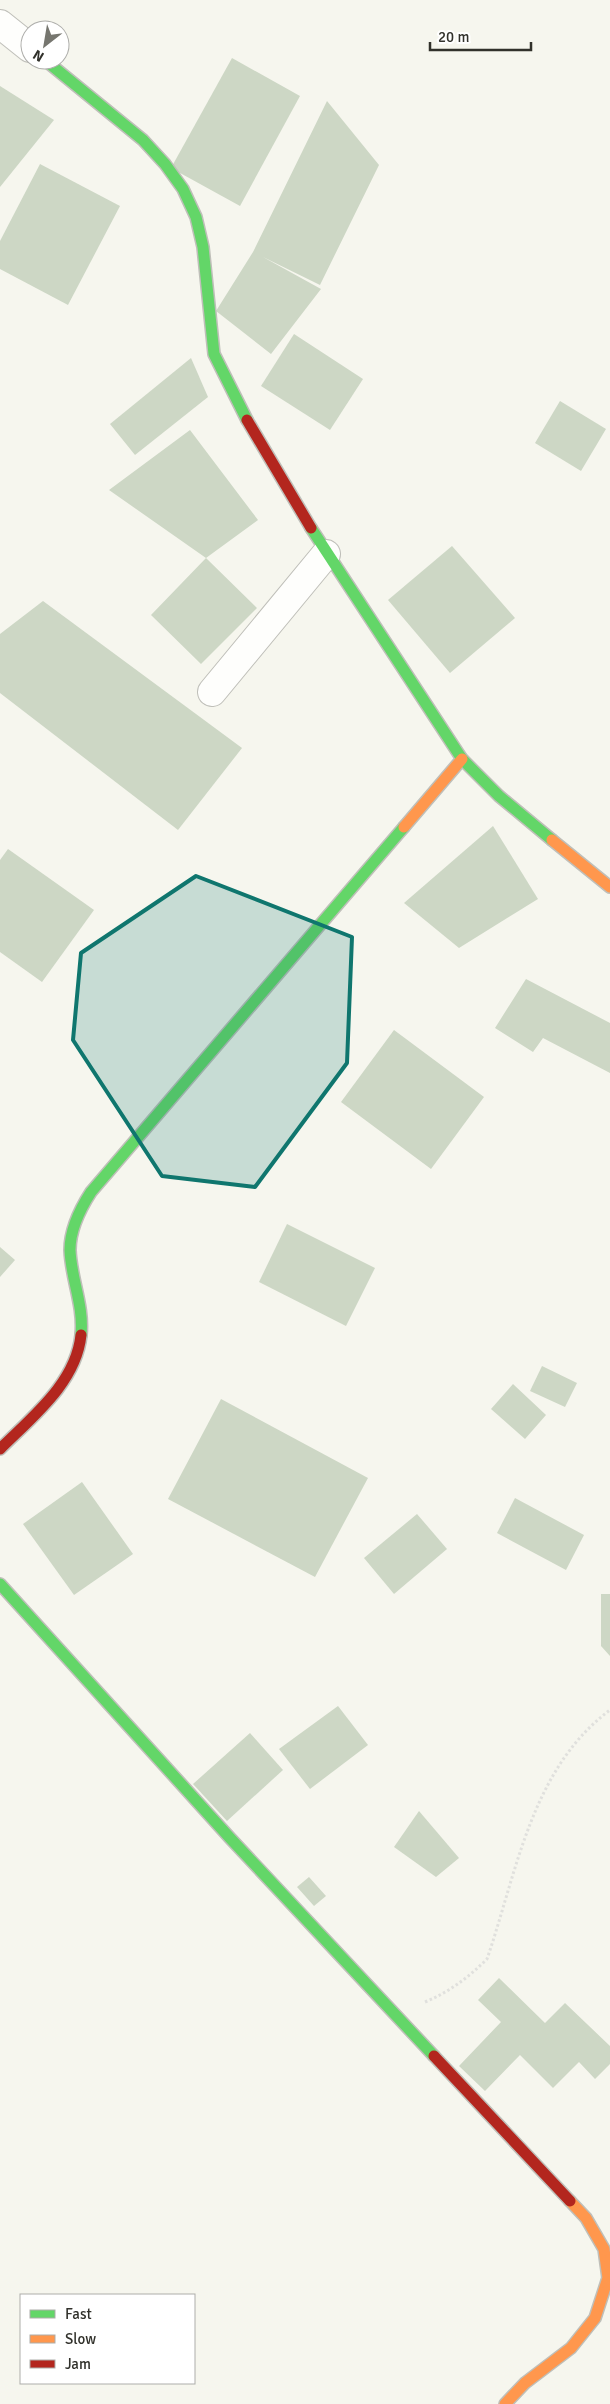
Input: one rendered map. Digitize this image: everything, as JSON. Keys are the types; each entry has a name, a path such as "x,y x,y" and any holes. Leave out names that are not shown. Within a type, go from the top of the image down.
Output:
{"street":[{"path":"0,24 20,40"},
{"path":"57,70 130,130 168,166 189,196 203,244 211,315 210,337 217,364 282,483 326,554 462,760 499,796 610,887"},
{"path":"212,692 326,554"},
{"path":"0,1449 46,1402 75,1360 82,1327 78,1287 70,1249 74,1226 81,1207 91,1192 462,760"},
{"path":"0,1584 230,1838 586,2218 604,2249 608,2278 595,2318 571,2348 525,2383 505,2404"}],"path":[{"path":"395,2015 446,1993 473,1973 487,1959 529,1829 548,1781 566,1754 610,1710"}],"highlighted area":[{"path":"196,876 352,937 347,1063 255,1187 162,1176 73,1040 81,953"}],"building":[{"path":"232,58 300,96 240,206 171,168"},
{"path":"0,86 54,120 0,187"},
{"path":"327,101 379,165 320,285 263,257 321,289 271,354 216,311 253,252"},
{"path":"40,164 120,206 68,305 0,269 0,241"},
{"path":"294,334 363,379 330,430 261,386"},
{"path":"191,358 208,397 135,455 110,424"},
{"path":"560,401 606,429 581,471 535,443"},
{"path":"190,430 258,520 206,558 109,490"},
{"path":"452,546 515,618 450,673 388,600"},
{"path":"206,558 257,608 201,664 151,615"},
{"path":"43,601 242,748 178,830 0,693 0,634"},
{"path":"493,826 538,899 459,948 404,903"},
{"path":"8,849 94,910 42,982 0,952 0,860"},
{"path":"526,979 610,1023 610,1073 543,1038 533,1052 495,1028"},
{"path":"394,1030 484,1097 431,1169 341,1102"},
{"path":"287,1224 375,1268 346,1326 259,1282"},
{"path":"0,1247 15,1260 0,1277"},
{"path":"542,1366 577,1383 565,1407 530,1391"},
{"path":"513,1384 546,1415 525,1439 491,1409"},
{"path":"221,1399 368,1478 315,1577 168,1499"},
{"path":"82,1482 133,1554 74,1595 23,1524"},
{"path":"515,1498 584,1535 566,1570 497,1533"},
{"path":"417,1514 447,1549 394,1594 364,1558"},
{"path":"601,1594 610,1594 610,1656 601,1646"},
{"path":"338,1706 368,1745 310,1789 279,1749"},
{"path":"250,1733 283,1770 227,1821 193,1784"},
{"path":"419,1811 459,1858 436,1877 394,1847"},
{"path":"309,1877 326,1896 314,1906 297,1887"},
{"path":"499,1978 545,2023 565,2003 610,2046 610,2064 595,2079 579,2062 553,2088 520,2055 485,2091 459,2066 501,2022 478,2000"}],"traffic: fast":[{"path":"57,70 143,140 165,164 183,189 196,217 203,247 214,354 247,420"},
{"path":"311,528 462,759 499,796 552,840"},
{"path":"81,1335 81,1313 71,1261 70,1242 76,1220 91,1192 404,827"},
{"path":"0,1584 230,1838 434,2056"}],"traffic: slow":[{"path":"404,827 462,759"},
{"path":"552,840 610,887"},
{"path":"505,2404 525,2383 571,2348 595,2318 608,2278 604,2249 586,2218 570,2201"}],"traffic: jam":[{"path":"247,420 311,528"},
{"path":"0,1449 38,1412 62,1384 71,1369 81,1335"},
{"path":"434,2056 570,2201"}]}
